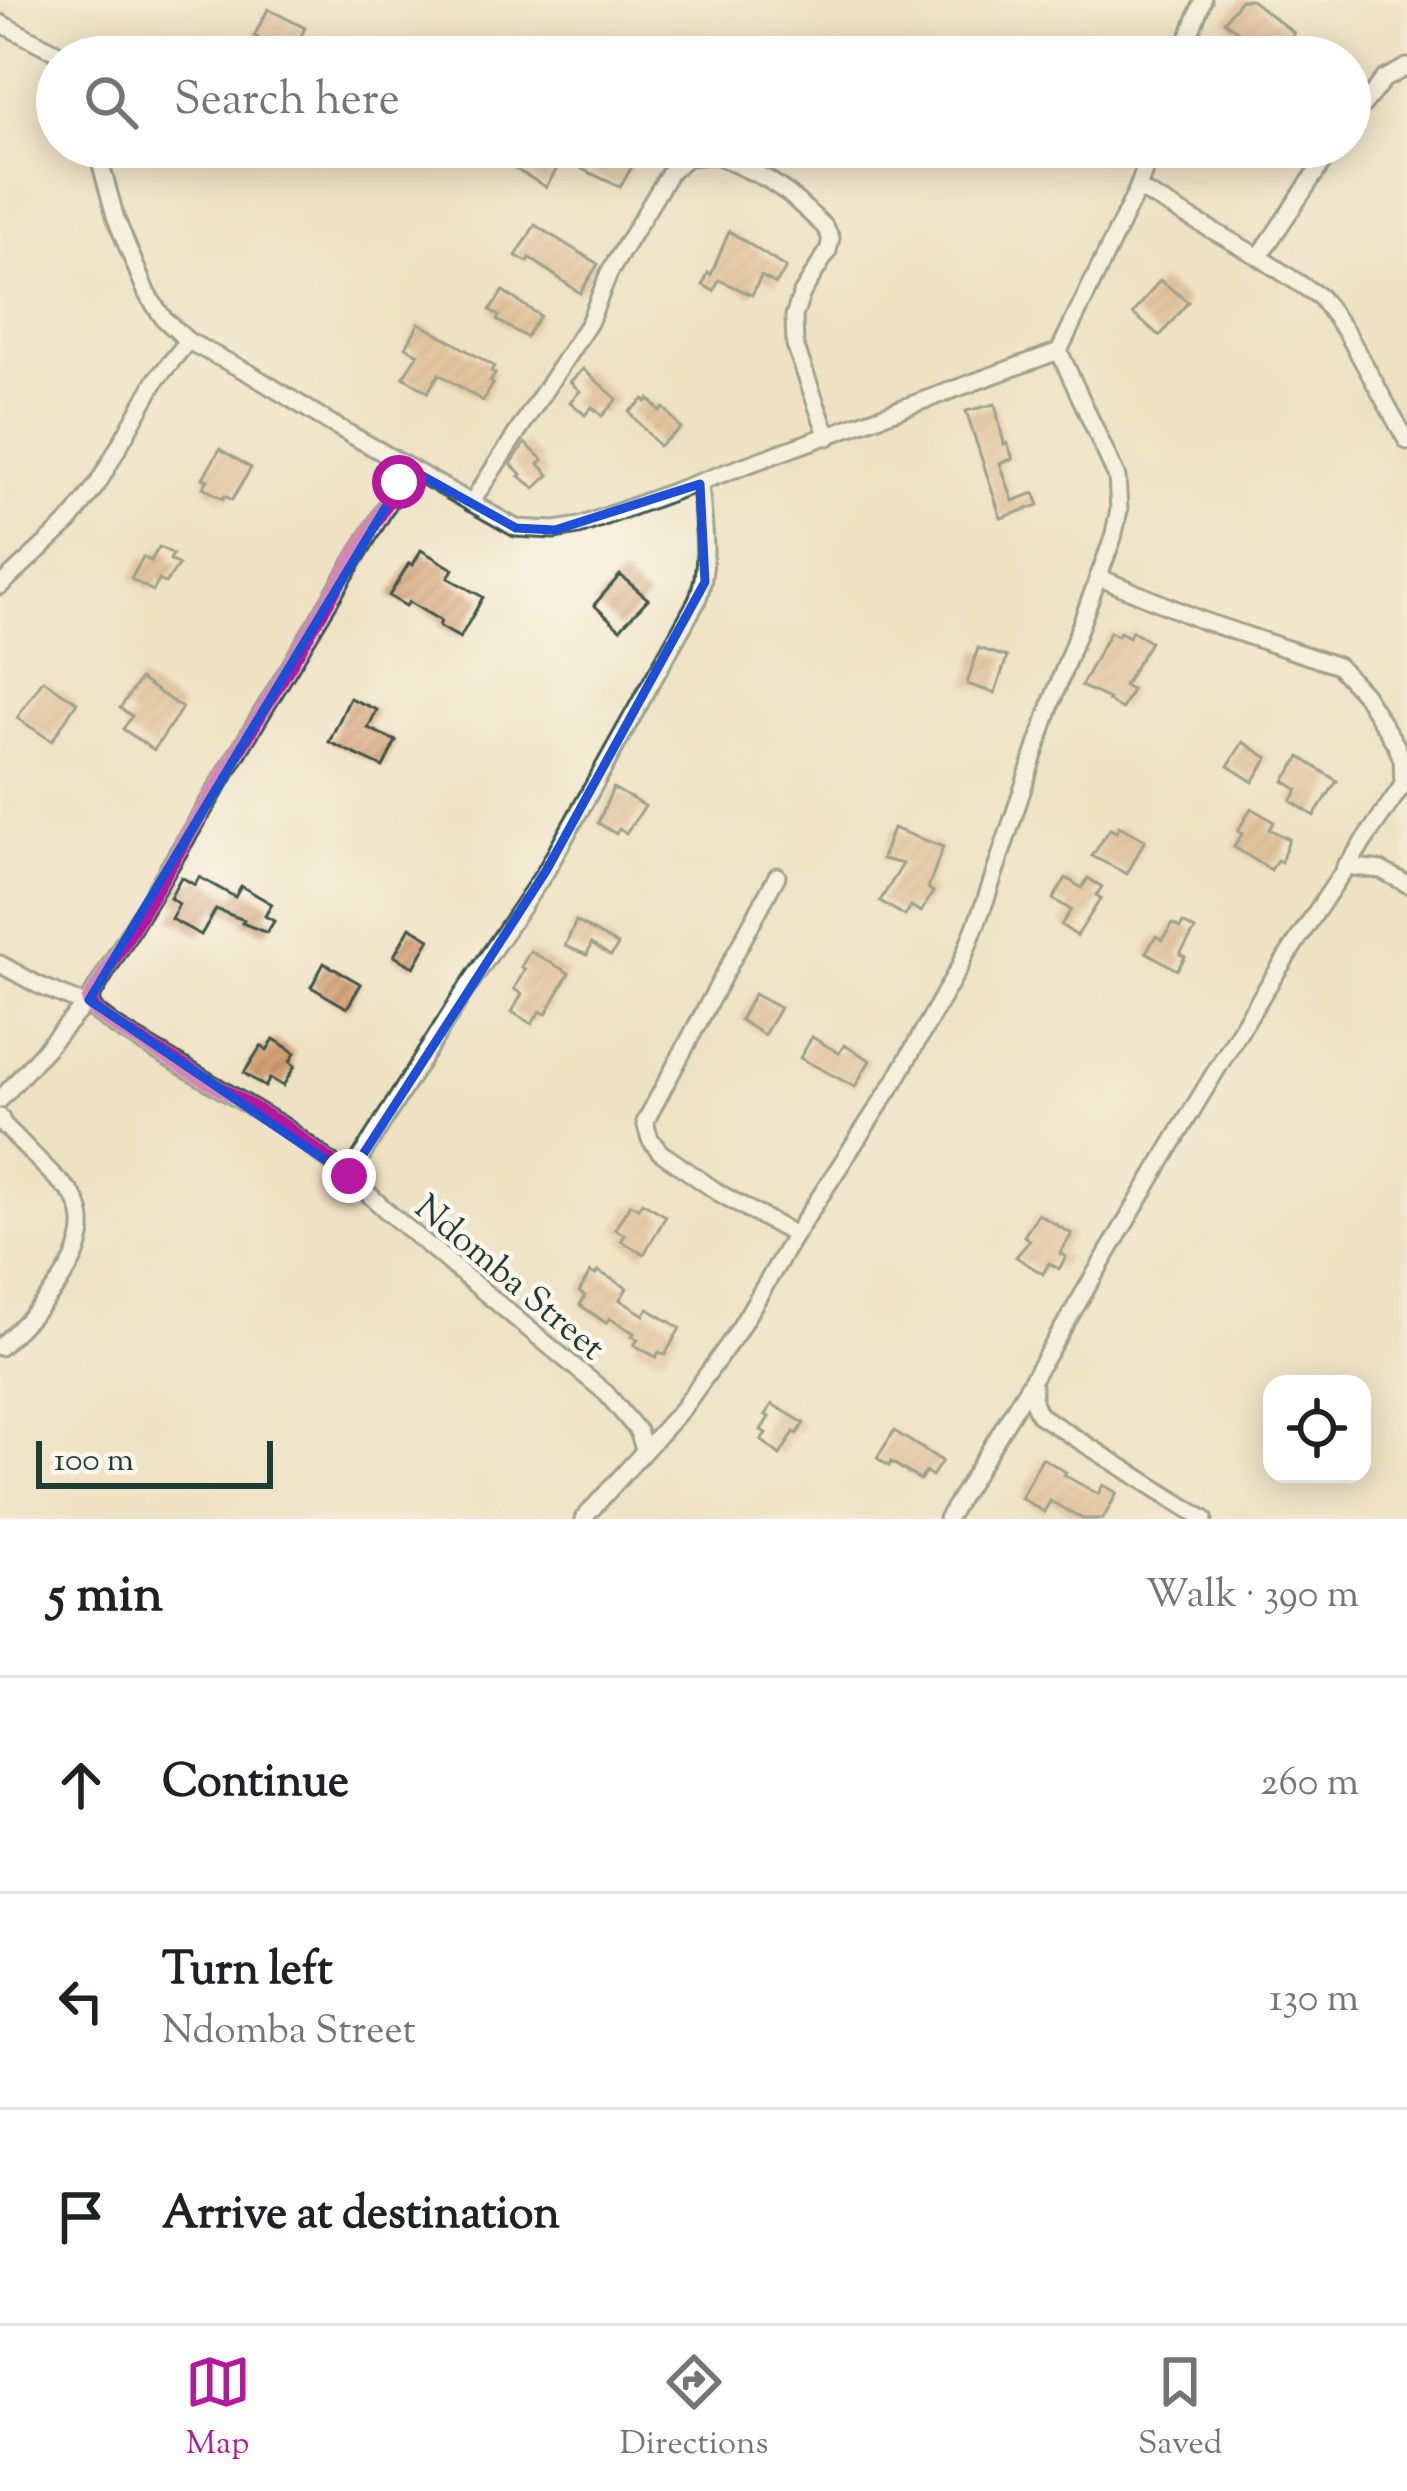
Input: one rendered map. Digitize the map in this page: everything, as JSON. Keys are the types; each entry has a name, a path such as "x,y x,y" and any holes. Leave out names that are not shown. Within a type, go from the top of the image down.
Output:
{"street":[{"path":"1189,36 1203,0"},
{"path":"0,23 36,42"},
{"path":"1371,95 1384,79 1407,67"},
{"path":"102,168 116,219 147,294 164,320 188,341 516,528 555,530 700,484 1059,351 1144,168"},
{"path":"471,503 589,322 609,273 675,168"},
{"path":"745,168 789,194 831,238 829,251 802,293 794,316 795,345 828,436"},
{"path":"1259,257 1319,168"},
{"path":"1138,188 1321,296 1407,440"},
{"path":"0,586 70,521 99,482 157,380 188,341"},
{"path":"583,1519 683,1408 736,1334 895,1081 959,966 1119,510 1117,478 1059,351"},
{"path":"0,1100 87,1002 393,495 401,464"},
{"path":"349,1176 460,997 546,871 697,602 705,563 700,484"},
{"path":"947,1519 1240,1031 1345,866 1405,782 1396,745 1364,694 1338,666 1201,620 1098,577"},
{"path":"1345,866 1381,870 1407,884"},
{"path":"777,876 646,1122 660,1152 719,1193 795,1235"},
{"name":"Ndomba Street","path":"0,964 38,985 87,1002 118,1028 285,1127 606,1393 638,1431 644,1449"},
{"path":"0,1117 75,1198 81,1220 79,1247 70,1267 40,1307 0,1347"},
{"path":"1033,1382 1039,1415 1204,1519"},
{"path":"1011,1418 1039,1415"}],"highlighted area":[{"path":"401,464 516,528 555,530 700,484 705,582 546,871 349,1176 89,1000 393,495"}],"building":[{"path":"1241,0 1251,0 1294,33 1243,36 1224,21"},
{"path":"268,9 305,28 301,36 254,36"},
{"path":"514,168 557,168 546,187"},
{"path":"583,168 631,168 620,187"},
{"path":"535,225 598,264 580,293 530,258 528,262 516,256"},
{"path":"729,231 786,268 776,284 761,276 752,295 719,280 714,291 703,285"},
{"path":"1160,280 1188,302 1160,336 1133,314"},
{"path":"503,291 540,316 526,337 497,320 499,316 490,310"},
{"path":"419,323 494,366 493,384 483,401 439,374 428,392 403,377 418,354 406,347"},
{"path":"583,369 617,399 602,416 592,407 585,415 570,402 580,391 570,382"},
{"path":"644,399 660,411 664,408 681,428 659,446 629,412"},
{"path":"995,404 1004,444 1013,459 1000,463 1013,501 1034,493 1039,505 1001,518 966,411"},
{"path":"525,443 543,460 539,464 549,475 535,488 511,464"},
{"path":"220,449 251,468 232,500 203,487 208,480 203,478"},
{"path":"159,547 173,554 170,560 179,565 153,591 131,579 143,557 151,561"},
{"path":"421,550 453,569 448,578 483,597 460,638 409,602 406,606 389,596"},
{"path":"620,575 648,599 620,629 594,605"},
{"path":"1132,631 1150,642 1124,686 1132,690 1122,709 1081,686 1110,632 1129,637"},
{"path":"978,648 1007,657 995,693 967,684"},
{"path":"140,679 182,708 154,750 123,729 132,716 120,708"},
{"path":"43,680 77,702 52,741 17,718"},
{"path":"350,698 377,710 368,728 396,741 383,767 329,742"},
{"path":"1243,742 1268,758 1253,782 1228,766"},
{"path":"1300,757 1337,781 1314,816 1291,801 1298,790 1284,781"},
{"path":"613,788 645,806 626,833 619,829 616,834 598,823"},
{"path":"1251,808 1274,822 1269,829 1289,839 1281,862 1277,860 1271,870 1234,847"},
{"path":"1119,826 1145,840 1127,874 1092,856 1110,829 1116,832"},
{"path":"893,828 943,847 928,888 933,892 921,912 911,906 905,916 880,901 903,864 882,859"},
{"path":"181,877 195,885 199,877 235,897 241,886 272,904 265,916 274,921 267,933 216,909 201,935 171,919 179,904 170,898"},
{"path":"1066,878 1082,888 1088,878 1102,887 1096,895 1101,898 1077,936 1061,925 1071,910 1053,899"},
{"path":"576,921 618,945 611,956 591,944 587,955 565,946"},
{"path":"1183,923 1195,930 1180,954 1185,957 1177,970 1146,952 1156,936 1163,940 1172,924 1180,928"},
{"path":"410,927 430,939 414,967 394,956"},
{"path":"530,951 569,973 546,1014 540,1011 532,1024 512,1012 522,994 514,989"},
{"path":"324,963 361,984 347,1008 311,987"},
{"path":"754,994 780,1008 764,1035 740,1020"},
{"path":"812,1037 839,1053 844,1045 870,1060 855,1087 800,1058"},
{"path":"274,1039 295,1053 290,1062 295,1066 283,1086 270,1078 265,1087 244,1073 261,1046 267,1050"},
{"path":"642,1202 666,1216 644,1254 621,1241 625,1235 615,1229 630,1204 638,1208"},
{"path":"1038,1214 1072,1234 1060,1253 1066,1257 1059,1269 1049,1263 1043,1274 1016,1257 1030,1240 1024,1236"},
{"path":"598,1271 627,1288 620,1300 644,1315 648,1309 680,1328 665,1355 659,1352 656,1357 634,1345 638,1339 634,1333 609,1318 606,1323 580,1305 585,1296 579,1292 590,1272"},
{"path":"772,1404 804,1423 780,1455 761,1440"},
{"path":"894,1431 942,1461 932,1476 926,1472 920,1480 877,1458"},
{"path":"1042,1458 1098,1494 1103,1485 1117,1493 1103,1519 1083,1519 1050,1501 1044,1512 1021,1498"}],"route":[{"path":"349,1176 285,1127 118,1028 95,1011 89,1000 399,482"}]}
